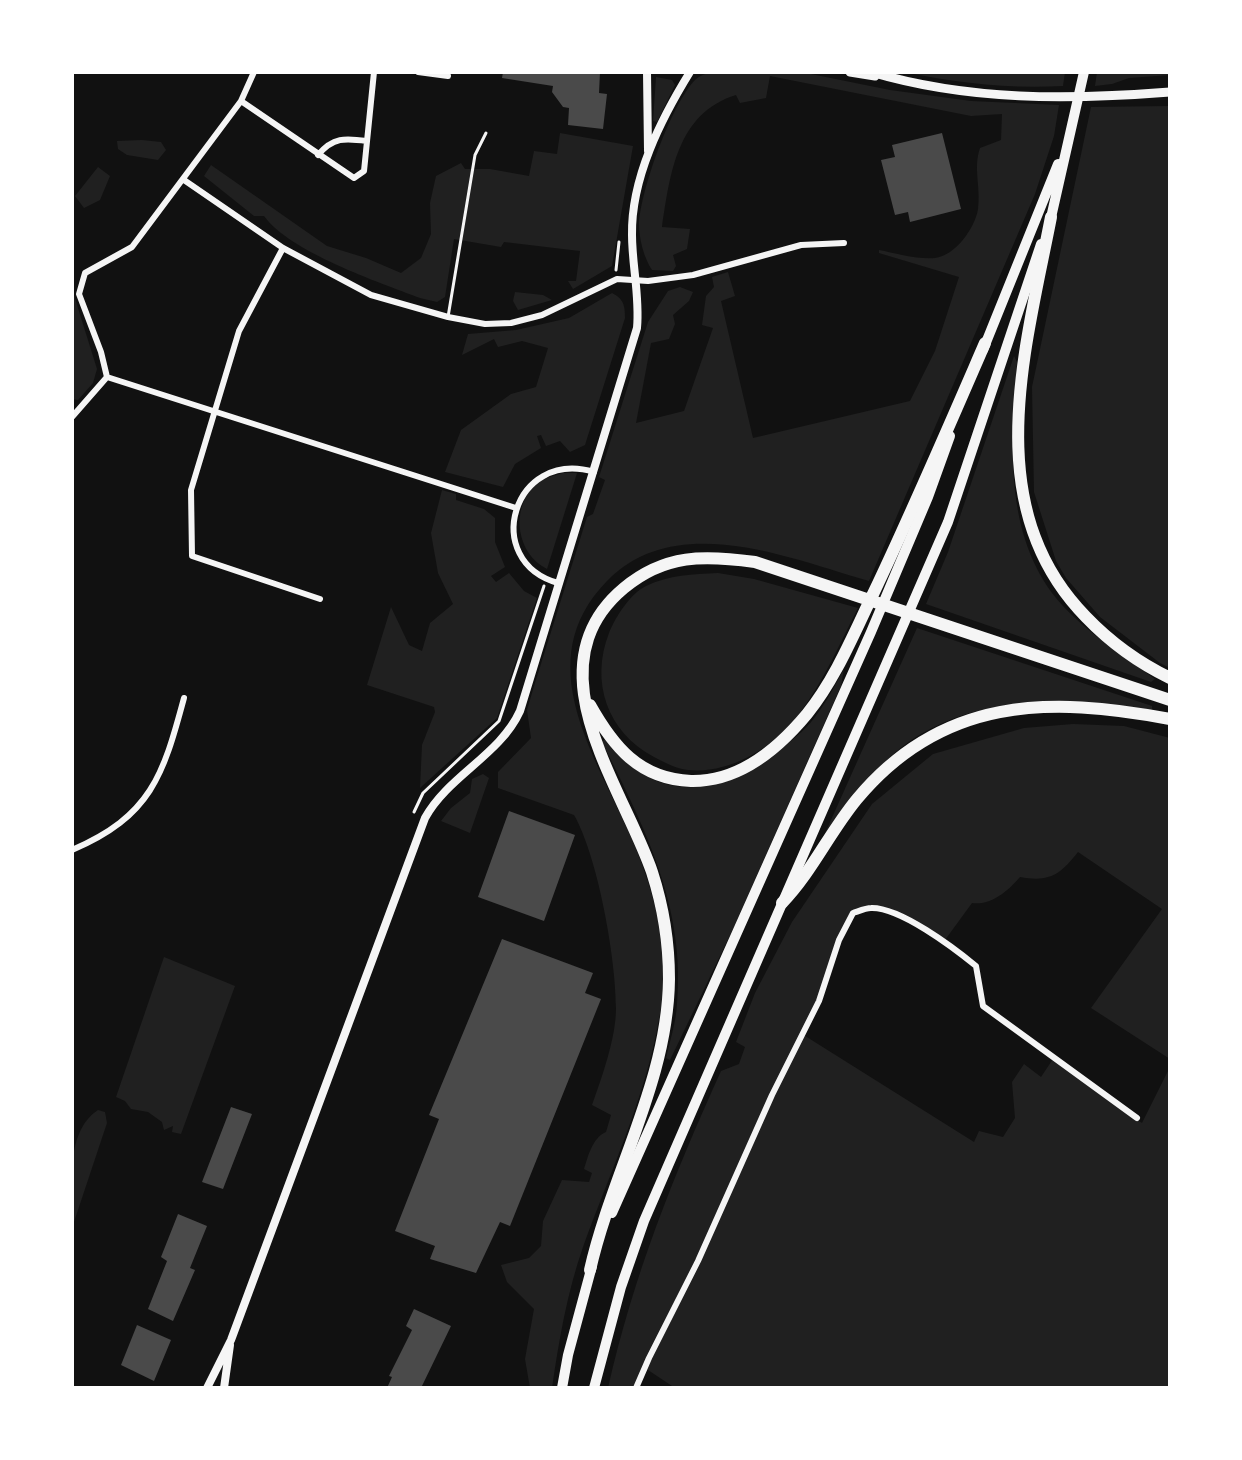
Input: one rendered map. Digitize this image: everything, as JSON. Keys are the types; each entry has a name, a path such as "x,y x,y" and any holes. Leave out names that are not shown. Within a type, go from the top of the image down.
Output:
{"highway":[{"path":"1051,217 1028,340 1020,406 1019,482 1029,527 1049,571 1074,605 1122,650 1170,678"},
{"path":"584,695 617,748 662,776 696,781 716,779 769,752 808,712 828,683 899,538 985,343"},
{"path":"590,1270 599,1229 654,1070 663,1032 669,981 666,927 656,885 642,846 599,755 584,695 585,656 599,619 613,597 653,568 682,559 718,557 755,562 839,587 1170,700"},
{"path":"782,903 802,883 840,820 875,778 905,751 943,730 986,715 1040,706 1102,708 1170,719"}],"main road":[{"path":"850,72 895,79"},
{"path":"871,72 930,87 1010,96 1059,98 1170,92"},
{"path":"594,1388 617,1301 644,1221 948,522 1051,217 1084,72"},
{"path":"562,1388 590,1270 636,1157 899,567 1068,138"}],"street":[{"path":"241,101 354,178 364,171 374,72"},
{"path":"418,72 448,76"},
{"path":"647,72 648,156"},
{"path":"207,1388 231,1340 422,826 440,797 515,721 637,328 638,280 632,230 636,200 648,156 690,72"},
{"path":"107,377 79,294 85,273 132,247 241,101 252,73"},
{"path":"318,155 328,143 344,137 367,141"},
{"path":"184,180 283,248 371,295 485,324 511,323 542,315 617,279 648,281 693,275 801,245 844,243"},
{"path":"283,248 239,331 191,490 192,556 320,599"},
{"path":"107,377 516,508"},
{"path":"72,417 107,377"},
{"path":"558,583 533,570 518,549 513,525 516,508 523,493 549,472 566,468 594,472"},
{"path":"72,850 119,825 139,807 167,759 184,698"},
{"path":"636,1388 819,1001 839,940 853,913 873,908 900,917 945,940 976,966 983,1006 1137,1118"},
{"path":"224,1388 231,1340"}],"lane":[{"path":"448,317 475,155 486,133"}],"path":[{"path":"617,279 621,230"},
{"path":"411,820 423,793 499,721 546,579"}],"shaded area":[{"path":"711,72 801,72 890,90 971,101 1059,105 1054,136 1035,194 869,581 769,552 699,544 666,548 635,560 607,581 584,612 572,644 571,676 576,709 651,892 663,950 664,989 643,1085 572,1282 552,1388 530,1388 525,1359 534,1309 507,1282 501,1265 529,1258 541,1246 543,1221 562,1180 589,1182 592,1173 584,1169 587,1159 594,1143 606,1132 611,1115 592,1105 614,1032 615,987 598,882 583,833 574,815 498,788 498,772 531,738 527,710 587,517 593,514 605,480 599,477 648,322 668,291 680,287 693,292 689,301 673,315 675,324 669,339 651,343 636,423 684,411 713,328 702,325 706,296 714,287 712,277 728,272 735,296 721,301 753,438 910,401 935,351 959,277 879,253 879,250 935,258 957,247 978,209 977,163 980,148 1001,140 1002,114 971,116 770,76 766,98 740,103 736,95 716,104 689,131 673,167 662,227 690,229 687,249 673,255 676,266 673,271 652,270 640,236 645,190 676,108 697,79"},
{"path":"904,72 1065,72 1063,86 1023,87"},
{"path":"1097,72 1170,72 1170,75 1129,78 1095,86"},
{"path":"656,77 672,80 675,85 657,122 653,121"},
{"path":"1170,106 1170,668 1100,617 1066,578 1056,561 1034,492 1032,387 1091,107"},
{"path":"560,133 633,146 612,266 573,289 568,281 576,281 580,251 504,242 501,247 454,239 445,297 437,302 420,298 314,254 293,242 264,216 254,216 204,176 211,165 327,246 401,273 421,258 431,234 430,203 436,176 461,163 465,169 490,169 529,176 534,151 557,154"},
{"path":"117,141 161,142 166,150 158,160 127,155 118,149"},
{"path":"98,167 110,176 100,200 84,208 75,196"},
{"path":"72,289 97,369 93,383 78,400 72,399"},
{"path":"515,292 543,295 552,300 518,310 513,301"},
{"path":"612,293 623,303 625,318 585,445 570,452 560,441 546,446 541,435 537,436 541,448 515,464 503,487 445,472 461,430 511,394 536,387 548,348 522,341 498,347 494,339 462,355 468,334 516,330 569,318"},
{"path":"1014,356 1017,362 1013,422 1014,482 1025,539 1036,567 1052,593 1075,618 1155,679 1151,682 926,604 948,552"},
{"path":"563,473 577,473 547,569 537,562 523,543 520,531 522,507 526,496 537,483"},
{"path":"442,490 456,494 456,500 484,509 495,518 495,542 505,567 491,576 496,582 509,573 524,591 537,598 497,718 420,788 422,745 435,712 434,707 367,685 391,607 409,645 422,651 430,623 453,604 438,573 431,533"},
{"path":"718,573 754,579 858,608 819,684 780,735 757,752 730,765 702,770 684,769 638,747 614,720 602,687 604,651 615,620 640,590 672,577"},
{"path":"917,628 1152,706 1152,710 1082,702 1046,702 976,711 943,723 912,740 884,763 822,840"},
{"path":"844,669 841,686 733,929 670,1060 666,1058 676,1011 678,969 668,901 647,836 602,742 605,739 624,760 643,774 663,783 684,787 706,786 728,780 751,769 806,728"},
{"path":"1073,724 1124,726 1170,738 1170,1059 1091,1008 1162,909 1078,852 1053,875 1039,879 1020,877 993,900 972,903 945,940 900,917 873,908 853,913 802,1034 974,1142 979,1131 1003,1137 1015,1118 1012,1082 1024,1064 1041,1077 1053,1059 1142,1123 1170,1067 1170,1388 675,1388 645,1368 636,1388 608,1388 630,1305 656,1226 721,1071 739,1064 745,1047 736,1042 755,993 792,922 872,804 933,754 1024,728"},
{"path":"483,774 489,778 470,833 441,821 451,808 470,793 472,779"},
{"path":"164,957 235,986 181,1134 172,1132 173,1126 164,1130 162,1122 148,1112 131,1109 125,1101 116,1097"},
{"path":"98,1110 105,1112 107,1123 72,1228 71,1181 75,1148 87,1120"}],"building":[{"path":"503,72 600,72 599,93 607,94 603,129 568,125 569,108 563,107 552,92 553,86 502,78"},
{"path":"942,133 961,209 910,222 908,212 895,215 881,160 895,157 892,145"},
{"path":"509,811 575,835 544,921 478,897"},
{"path":"502,939 593,973 585,993 601,999 510,1226 500,1222 476,1273 430,1259 435,1246 395,1231 439,1119 429,1115"},
{"path":"231,1107 252,1114 223,1189 202,1182"},
{"path":"178,1214 207,1226 190,1268 195,1270 173,1321 148,1309 167,1261 161,1257"},
{"path":"414,1309 451,1326 421,1388 387,1388 392,1377 389,1376 412,1330 406,1326"},
{"path":"137,1325 171,1340 154,1381 121,1365"}]}
